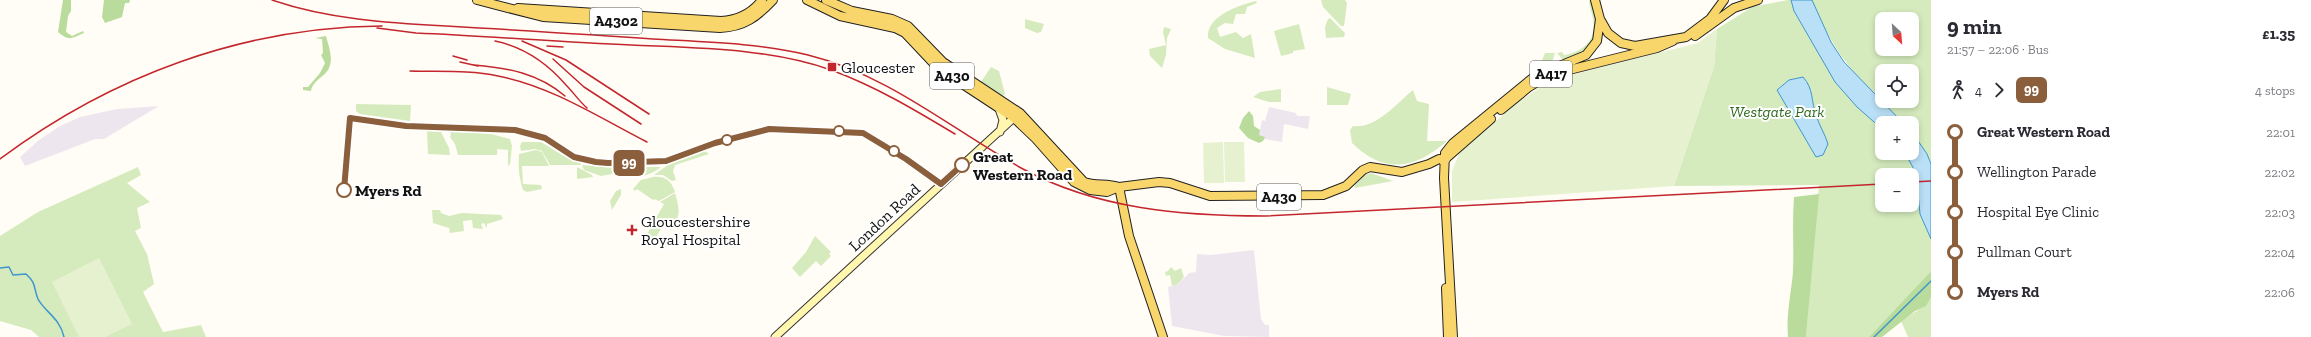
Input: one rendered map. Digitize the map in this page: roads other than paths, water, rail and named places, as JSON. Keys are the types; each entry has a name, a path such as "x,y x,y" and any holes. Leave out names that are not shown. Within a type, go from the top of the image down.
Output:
{"main road":[{"name":"A4302","path":"477,0 527,14 554,18 720,28 743,25 752,20 773,0"},
{"name":"A4302","path":"503,7 721,21 732,20 745,15 762,0"},
{"name":"A430","path":"808,0 840,16 900,30 938,68 998,106 1017,116"},
{"name":"A430","path":"826,0 852,11 904,23 943,62 1017,116 1084,182 1096,185 1109,183 1119,187 1162,182 1210,196 1323,195 1346,186 1363,170 1370,167 1402,172 1429,164 1437,159 1446,159"},
{"name":"A417","path":"1453,337 1452,293 1448,269 1444,178 1446,159 1445,153 1453,143 1529,80 1551,68 1586,55 1597,41 1600,19 1596,0"},
{"name":"A417","path":"1686,37 1710,19 1724,0"},
{"name":"A417","path":"1446,159 1530,87 1549,75 1657,48 1673,41 1701,34 1734,8 1758,0"},
{"name":"A417","path":"1600,19 1611,36 1625,44 1635,46 1673,41"},
{"path":"998,106 1003,120 1000,132"},
{"name":"London Road","path":"775,337 1017,116"},
{"path":"1119,187 1129,236 1163,337"},
{"name":"A417","path":"1448,269 1446,293 1448,337"}],"water":[{"path":"1791,0 1812,0 1831,42 1844,62 1875,94 1875,108 1888,108 1896,116 1875,116 1875,123 1857,107 1835,82 1794,11"},
{"path":"1803,77 1811,91 1814,110 1828,144 1823,155 1816,157 1777,90 1789,80"},
{"path":"1919,142 1927,154 1931,164 1931,239 1920,214 1919,168 1913,168 1909,160 1919,160"}],"waterway":[{"path":"0,268 9,267 13,275 26,274 29,277 33,283 38,299 56,320 64,337"},
{"path":"1874,337 1931,281"}],"railway":[{"path":"272,0 314,12 358,19 424,25 731,44 770,48 808,55 838,64 893,89 996,153 1051,183 1110,201 1141,208 1171,212 1234,216 1265,216 1875,184"},
{"path":"0,159 43,129 87,103 133,81 180,62 229,47 279,36 330,29 382,26"},
{"path":"377,28 416,33 604,44 706,48 783,57 831,70 863,83 910,107 955,134"},
{"path":"495,41 516,47 543,63 559,77 587,108"},
{"path":"522,41 566,60 649,114"},
{"path":"547,46 563,47"},
{"path":"453,56 467,60"},
{"path":"553,59 584,87 641,124"},
{"path":"460,62 478,66"},
{"path":"474,65 522,73 544,82 565,96"},
{"path":"410,71 487,74 518,81 556,95 647,142"},
{"path":"1919,182 1931,181"}],"place":[{"name":"Gloucester","path":"832,67"},
{"name":"Great Western Road","path":"962,165"},
{"name":"Myers Rd","path":"344,190"},
{"name":"Gloucestershire Royal Hospital","path":"632,230"}],"park label":[{"name":"Westgate Park","path":"1777,111"}]}
